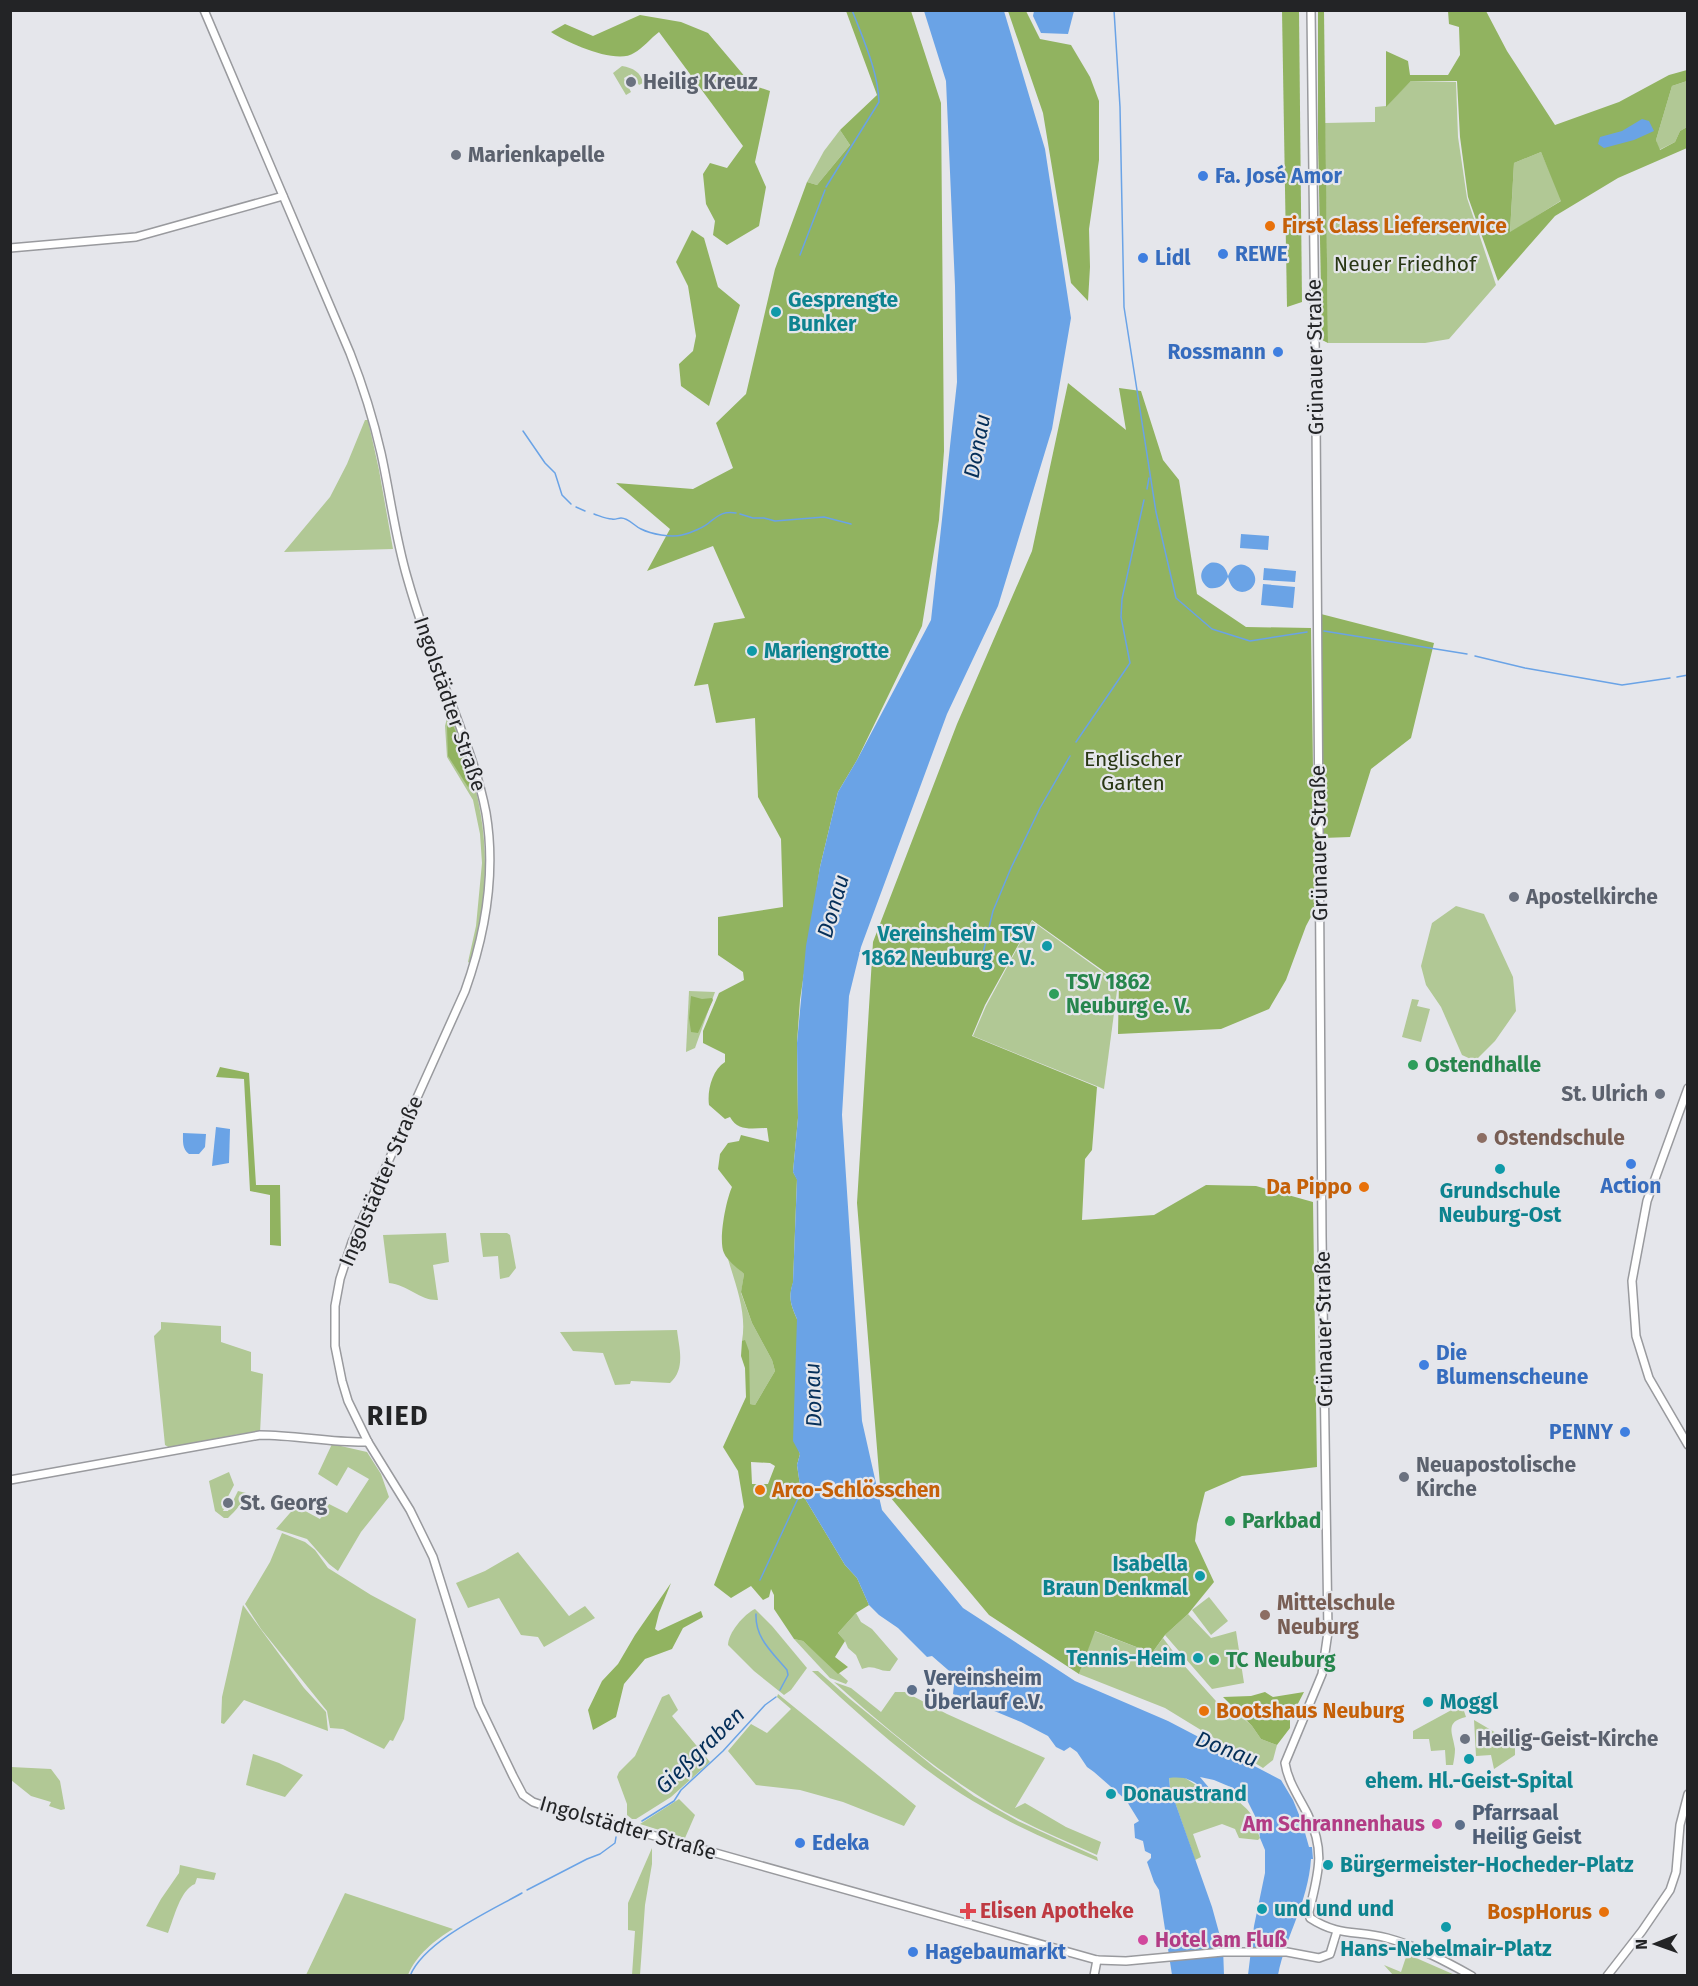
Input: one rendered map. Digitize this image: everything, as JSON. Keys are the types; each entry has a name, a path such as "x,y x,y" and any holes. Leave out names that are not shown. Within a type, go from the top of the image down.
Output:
{"main road":[{"name":"Ingolstädter Straße","path":"204,10 366,393 408,580 477,776 486,812 489,836 488,890 484,929 476,960 465,991 352,1242 340,1279 334,1328 337,1362 348,1401 368,1442 410,1510 433,1557 479,1706 518,1787 528,1799 548,1807 1097,1960 1119,1961 1223,1952 1287,1953 1319,1958 1330,1954 1337,1931"},
{"name":"Grünauer Straße","path":"1311,10 1322,1236 1328,1607 1327,1648 1322,1674 1285,1763 1288,1778 1309,1817 1319,1850 1320,1866 1309,1916 1312,1920 1337,1931"},
{"path":"10,248 136,237 283,196"},
{"path":"1688,1088 1647,1202 1632,1281 1636,1336 1649,1378 1688,1445"},
{"path":"10,1480 260,1435 368,1442"},
{"path":"1607,1976 1670,1890 1676,1872 1680,1825 1688,1794"},
{"path":"1337,1931 1394,1940 1423,1951 1472,1976"},
{"path":"1094,1976 1097,1960"}],"green space":[{"path":"846,11 911,11 941,103 944,451 939,520 922,626 857,760 838,792 820,867 800,1000 797,1043 798,1118 793,1172 797,1179 793,1283 790,1297 797,1319 797,1446 800,1454 797,1465 801,1492 845,1565 857,1578 869,1605 856,1613 838,1633 845,1641 835,1657 848,1667 838,1674 803,1641 794,1639 774,1609 774,1595 771,1589 769,1597 763,1600 751,1586 731,1598 714,1585 744,1507 738,1471 723,1447 746,1397 745,1368 741,1356 742,1341 745,1340 749,1351 750,1404 755,1405 775,1371 772,1360 752,1323 741,1292 744,1274 728,1259 722,1247 727,1201 732,1187 718,1169 720,1154 728,1143 739,1141 741,1135 769,1142 767,1128 742,1127 733,1122 730,1117 725,1119 709,1105 711,1081 725,1062 725,1054 703,1043 703,1031 719,993 744,980 743,972 718,955 718,917 783,907 781,839 758,797 755,718 716,723 708,684 694,686 714,623 745,618 713,546 647,571 670,529 616,483 693,489 733,468 716,423 746,394 775,269 807,182 817,185 850,145 840,130 877,95","holes":["751,1462 770,1463 775,1466 768,1484 752,1484"]},
{"path":"1008,11 1026,11 1040,39 1071,45 1090,77 1099,101 1099,160 1089,229 1088,301 1071,283 1043,113"},
{"path":"1282,11 1299,11 1302,302 1287,307"},
{"path":"1318,11 1324,11 1328,343 1322,340"},
{"path":"1448,11 1486,11 1507,51 1555,125 1619,102 1669,75 1687,70 1687,81 1672,86 1656,140 1660,150 1675,142 1680,131 1687,127 1687,148 1618,178 1555,216 1498,281 1468,197 1460,137 1457,81 1411,81 1386,107 1386,51 1408,61 1410,75 1448,75 1460,55 1459,27 1449,24","holes":["1541,152 1561,201 1510,232 1514,163"]},
{"path":"640,15 681,22 708,33 752,85 770,91 755,162 766,187 759,226 727,245 713,235 715,221 706,204 703,174 710,163 727,168 743,146 659,32 634,53 616,56 604,55 580,47 551,32 565,24 593,36"},
{"path":"622,66 636,71 643,83 639,85 632,74 624,78 631,92 626,95 613,73"},
{"name":"Neuer Friedhof","path":"1411,81 1456,82 1458,137 1467,198 1496,285 1449,339 1425,343 1328,343 1325,123 1375,122 1375,107 1386,106"},
{"path":"1687,81 1687,127 1680,131 1675,142 1659,150 1656,140 1672,86"},
{"path":"840,130 850,145 817,185 807,182 824,151"},
{"path":"1541,152 1562,200 1510,233 1514,163"},
{"path":"692,230 704,238 718,287 740,305 709,406 681,386 679,364 693,351 696,336 688,286 676,262"},
{"name":"Englischer Garten","path":"1068,383 1126,430 1119,388 1141,391 1163,460 1179,480 1197,594 1246,627 1311,628 1315,909 1306,926 1286,980 1269,1009 1221,1029 1118,1034 1119,982 1032,920 985,1005 972,1036 1097,1087 1092,1150 1085,1159 1082,1220 1154,1215 1206,1185 1256,1186 1313,1202 1317,1467 1242,1476 1205,1492 1195,1541 1214,1582 1188,1614 1165,1635 1152,1653 1095,1631 1079,1674 989,1615 880,1485 857,1203 873,942 957,724 1032,551"},
{"path":"365,420 368,420 379,470 393,549 284,552 330,497 347,464"},
{"path":"1321,614 1434,643 1411,738 1371,769 1350,837 1323,838"},
{"path":"448,709 472,774 484,835 483,896 471,964 468,962 476,926 482,863 480,834 473,800 447,757 445,726 447,718 444,714"},
{"path":"450,718 473,782 468,787 448,756 447,727"},
{"path":"1456,906 1484,914 1513,977 1516,1011 1495,1041 1475,1061 1462,1055 1441,1007 1426,985 1421,966 1432,923"},
{"name":"TSV 1862 Neuburg e. V.","path":"1032,921 1118,983 1104,1089 973,1036 986,1006"},
{"path":"689,991 715,992 695,1048 686,1052"},
{"path":"691,996 713,1000 698,1033 691,1032 689,1018"},
{"path":"1412,999 1419,1000 1417,1006 1430,1009 1421,1042 1402,1037"},
{"path":"220,1067 249,1073 256,1185 280,1185 281,1246 270,1245 270,1195 250,1191 244,1079 216,1077"},
{"path":"446,1233 449,1262 433,1265 438,1300 426,1298 389,1283 383,1235"},
{"path":"480,1233 510,1235 516,1268 509,1277 500,1279 498,1256 483,1257"},
{"path":"728,1259 744,1274 741,1293 752,1323 772,1360 775,1371 755,1405 749,1404 745,1341 742,1341 742,1310"},
{"path":"161,1322 221,1326 221,1342 251,1352 251,1371 263,1374 260,1433 239,1434 170,1448 165,1445 154,1336 161,1329"},
{"path":"677,1330 680,1365 670,1383 631,1381 630,1384 615,1385 603,1353 573,1351 560,1332"},
{"path":"332,1444 367,1452 381,1474 389,1497 361,1532 338,1571 307,1539 276,1529 296,1506 320,1519 329,1504 347,1513 369,1479 348,1467 337,1486 318,1474"},
{"path":"229,1472 234,1485 222,1508 223,1511 228,1511 238,1491 246,1493 236,1509 228,1518 224,1518 215,1511 209,1481"},
{"path":"282,1533 305,1542 315,1550 328,1568 416,1619 404,1719 393,1741 390,1740 384,1749 343,1729 330,1728 327,1711 261,1629 245,1604 270,1562"},
{"path":"518,1552 569,1616 585,1606 595,1618 544,1647 538,1637 521,1635 499,1598 468,1608 456,1583 485,1571"},
{"path":"671,1583 655,1629 658,1631 701,1611 703,1617 683,1628 672,1649 645,1659 624,1684 616,1717 593,1730 588,1710 602,1681 618,1664"},
{"path":"1209,1597 1228,1621 1211,1635 1192,1610"},
{"path":"243,1605 304,1688 326,1712 328,1731 244,1700 224,1724 221,1723 222,1697"},
{"path":"755,1609 807,1668 791,1690 784,1695 754,1671 728,1645 737,1624"},
{"path":"856,1613 861,1622 872,1629 898,1659 890,1671 870,1667 862,1669 856,1655 838,1633"},
{"name":"TC Neuburg","path":"1188,1614 1211,1638 1236,1631 1244,1683 1212,1689 1165,1635"},
{"path":"1094,1631 1152,1653 1163,1638 1224,1710 1227,1704 1252,1726 1261,1739 1277,1745 1273,1760 1263,1768 1165,1708 1079,1674"},
{"path":"794,1639 803,1641 848,1681 846,1684 830,1678"},
{"path":"812,1671 818,1671 934,1767 974,1796 1018,1821 1097,1857 1098,1861 1027,1830 962,1795 895,1745"},
{"path":"834,1682 851,1688 881,1712 895,1692 905,1692 947,1714 1045,1758 1015,1808 1025,1803 1066,1827 1101,1842 1097,1855 1016,1818 969,1790 909,1746"},
{"path":"1265,1692 1273,1697 1304,1692 1290,1719 1290,1728 1277,1745 1261,1739 1252,1726 1223,1697 1251,1696"},
{"path":"669,1694 678,1710 672,1716 710,1762 671,1797 636,1819 632,1819 627,1815 627,1804 617,1777 635,1756 662,1697"},
{"path":"778,1694 916,1806 904,1826 843,1802 800,1790 756,1785 728,1751 751,1724 767,1733 791,1709 777,1697"},
{"path":"1457,1707 1464,1711 1466,1717 1452,1725 1454,1759 1453,1765 1446,1765 1445,1750 1431,1751 1429,1739 1413,1739 1413,1731"},
{"path":"1474,1720 1515,1744 1515,1755 1494,1769 1491,1755 1476,1756"},
{"path":"253,1754 303,1775 285,1797 246,1785"},
{"path":"11,1767 51,1769 60,1781 65,1809 49,1806 51,1802 31,1796 11,1780"},
{"path":"1182,1776 1216,1798 1230,1795 1237,1800 1252,1815 1260,1838 1258,1840 1239,1838 1235,1829 1222,1824 1193,1834 1201,1857 1195,1860 1170,1788 1169,1777"},
{"path":"679,1799 695,1815 685,1838 640,1824"},
{"path":"652,1848 640,1975 632,1975 635,1931 628,1930 628,1903"},
{"path":"180,1865 216,1873 214,1880 197,1878 195,1884 181,1898 168,1933 146,1926 179,1873"},
{"path":"345,1893 453,1929 427,1949 416,1961 408,1975 306,1975"},
{"path":"1407,1954 1455,1975 1393,1975 1384,1965 1401,1972"}],"water":[{"name":"Donau","path":"924,11 1004,11 1045,149 1071,318 1052,429 998,606 947,714 861,947 849,996 842,1115 862,1421 882,1510 963,1608 1075,1681 1168,1721 1281,1780 1302,1822 1309,1847 1312,1847 1313,1859 1311,1859 1306,1890 1278,1975 1248,1975 1254,1926 1265,1873 1265,1850 1260,1838 1258,1822 1248,1802 1233,1788 1214,1780 1200,1777 1210,1789 1208,1792 1190,1780 1169,1778 1170,1788 1212,1907 1223,1947 1224,1975 1172,1975 1159,1890 1147,1862 1151,1854 1145,1851 1143,1841 1135,1838 1134,1824 1139,1821 1126,1800 1087,1767 1077,1752 1070,1747 1064,1751 1056,1747 1048,1736 1021,1722 953,1694 955,1676 932,1656 927,1657 898,1628 869,1605 857,1578 845,1565 801,1492 797,1465 800,1454 793,1441 797,1319 790,1297 793,1282 797,1180 793,1172 798,1118 797,1043 806,946 820,867 838,792 931,620 957,382 946,81"},
{"path":"1034,11 1074,11 1068,34 1041,33 1033,16"},
{"path":"1642,119 1649,121 1654,131 1634,140 1604,148 1598,144 1600,137 1622,131"},
{"path":"1241,534 1269,536 1268,550 1240,548"},
{"path":"1210,563 1222,565 1228,576 1233,568 1239,565 1250,568 1254,573 1254,585 1249,590 1241,592 1233,587 1228,577 1221,586 1209,588 1203,582 1201,575"},
{"path":"1264,568 1296,571 1295,582 1263,580"},
{"path":"1263,584 1295,587 1293,608 1261,605"},
{"path":"216,1127 230,1129 229,1163 212,1166"},
{"path":"183,1133 206,1134 205,1147 199,1154 189,1154 185,1150"}],"waterway":[{"path":"826,187 879,102 873,67 852,10"},
{"path":"1114,10 1120,107 1124,307 1156,512 1176,598 1212,629 1250,641 1307,632"},
{"path":"800,255 825,190"},
{"path":"523,431 545,463 555,473 562,495 571,504"},
{"path":"1147,489 1149,478"},
{"path":"1076,742 1130,663 1121,617 1122,599 1144,500"},
{"path":"576,507 585,511"},
{"path":"594,514 610,519 624,518 645,531 672,536 698,530 722,514 736,513"},
{"path":"740,514 775,521 824,517 851,524"},
{"path":"1324,631 1467,654"},
{"path":"1475,656 1525,668 1622,685 1670,678"},
{"path":"1677,677 1688,675"},
{"path":"980,966 993,911 1011,868 1040,808 1070,756"},
{"name":"Gießgraben","path":"760,1580 801,1492"},
{"name":"Gießgraben","path":"756,1614 756,1623 761,1638 787,1670 788,1675 780,1690"},
{"name":"Gießgraben","path":"642,1821 674,1801 681,1790 723,1751 765,1705 776,1697"},
{"name":"Gießgraben","path":"527,1890 600,1854 615,1843 616,1837"},
{"name":"Gießgraben","path":"410,1976 418,1963 443,1939 522,1893"}],"place":[{"name":"Heilig Kreuz","path":"631,82"},
{"name":"Marienkapelle","path":"456,155"},
{"name":"Fa. José Amor","path":"1203,176"},
{"name":"First Class Lieferservice","path":"1270,226"},
{"name":"REWE","path":"1223,254"},
{"name":"Lidl","path":"1143,258"},
{"name":"Gesprengte Bunker","path":"776,312"},
{"name":"Rossmann","path":"1278,352"},
{"name":"Mariengrotte","path":"752,651"},
{"name":"Apostelkirche","path":"1514,897"},
{"name":"Vereinsheim TSV 1862 Neuburg e. V.","path":"1047,946"},
{"name":"TSV 1862 Neuburg e. V.","path":"1054,994"},
{"name":"Ostendhalle","path":"1413,1065"},
{"name":"St. Ulrich","path":"1660,1094"},
{"name":"Ostendschule","path":"1482,1138"},
{"name":"Action","path":"1631,1164"},
{"name":"Grundschule Neuburg-Ost","path":"1500,1169"},
{"name":"Da Pippo","path":"1364,1187"},
{"name":"Die Blumenscheune","path":"1424,1365"},
{"name":"PENNY","path":"1625,1432"},
{"name":"Neuapostolische Kirche","path":"1404,1477"},
{"name":"Arco-Schlösschen","path":"760,1490"},
{"name":"St. Georg","path":"228,1503"},
{"name":"Parkbad","path":"1230,1521"},
{"name":"Isabella Braun Denkmal","path":"1200,1576"},
{"name":"Mittelschule Neuburg","path":"1265,1615"},
{"name":"Tennis-Heim","path":"1198,1658"},
{"name":"TC Neuburg","path":"1214,1660"},
{"name":"Vereinsheim Überlauf e.V.","path":"912,1690"},
{"name":"Moggl","path":"1428,1702"},
{"name":"Bootshaus Neuburg","path":"1204,1711"},
{"name":"Heilig-Geist-Kirche","path":"1465,1739"},
{"name":"ehem. Hl.-Geist-Spital","path":"1469,1759"},
{"name":"Donaustrand","path":"1111,1794"},
{"name":"Am Schrannenhaus","path":"1437,1824"},
{"name":"Pfarrsaal Heilig Geist","path":"1460,1825"},
{"name":"Edeka","path":"800,1843"},
{"name":"Bürgermeister-Hocheder-Platz","path":"1328,1865"},
{"name":"und und und","path":"1262,1909"},
{"name":"Elisen Apotheke","path":"968,1911"},
{"name":"BospHorus","path":"1604,1912"},
{"name":"Hans-Nebelmair-Platz","path":"1446,1927"},
{"name":"Hotel am Fluß","path":"1143,1940"},
{"name":"Hagebaumarkt","path":"913,1952"}],"district":[{"name":"RIED","path":"398,1416"}]}
